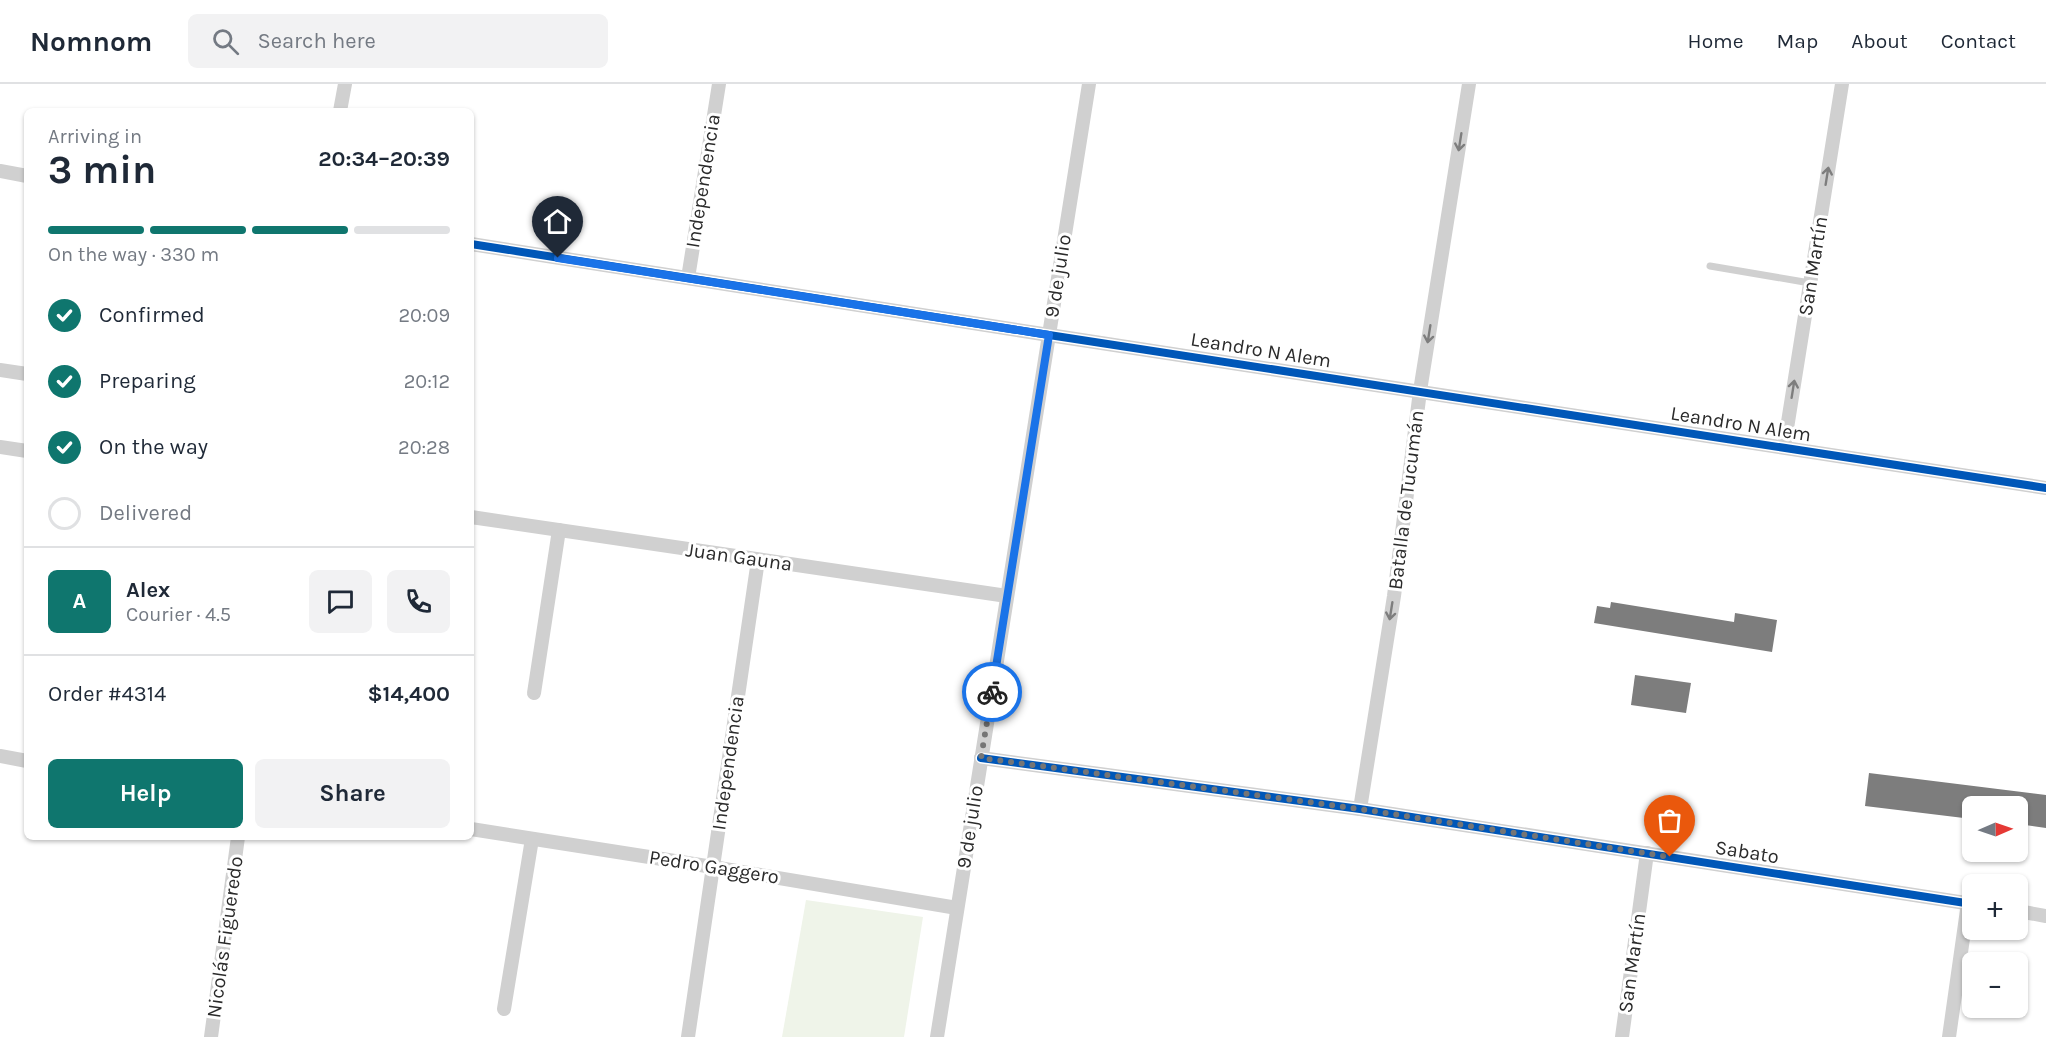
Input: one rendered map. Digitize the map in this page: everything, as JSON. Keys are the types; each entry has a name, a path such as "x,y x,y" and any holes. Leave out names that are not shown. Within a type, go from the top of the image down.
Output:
{"street":[{"path":"341,108 345,84"},
{"name":"Independencia","path":"688,278 719,84"},
{"name":"9 de julio","path":"937,1037 1089,84"},
{"name":"Batalla de Tucumán","path":"1360,809 1394,596 1420,391 1469,84"},
{"name":"San Martín","path":"1784,447 1842,84"},
{"path":"0,171 24,175"},
{"name":"Leandro N Alem","path":"474,244 2046,488"},
{"path":"0,370 24,374"},
{"path":"0,447 24,451"},
{"name":"Juan Gauna","path":"474,517 1007,596"},
{"path":"534,693 559,530"},
{"name":"Independencia","path":"688,1037 758,560"},
{"path":"0,756 24,760"},
{"name":"Sabato","path":"981,758 1360,809 1962,903"},
{"name":"Pedro Gaggero","path":"474,829 957,908"},
{"path":"504,1009 532,839"},
{"name":"Nicolás Figueredo","path":"212,1037 238,840"},
{"name":"San Martín","path":"1622,1037 1647,854"},
{"path":"2028,913 2046,916"},
{"path":"1949,1037 1964,940"}],"lane":[{"path":"1710,266 1810,284"}],"shaded area":[{"path":"806,900 923,917 904,1037 782,1037"}],"building":[{"path":"1611,602 1734,622 1735,613 1777,620 1772,652 1594,623 1597,606 1610,608"},
{"path":"1635,675 1691,683 1686,713 1631,705"},
{"path":"1869,773 2046,795 2046,828 2028,825 2028,796 1962,796 1962,818 1865,806"}],"cycle path":[{"path":"474,244 2046,488"},
{"path":"981,758 1360,809 1962,902"}],"way so far":[{"path":"992,692 981,758 1360,809 1670,857"}],"route":[{"path":"558,258 1049,335 992,692"}]}
